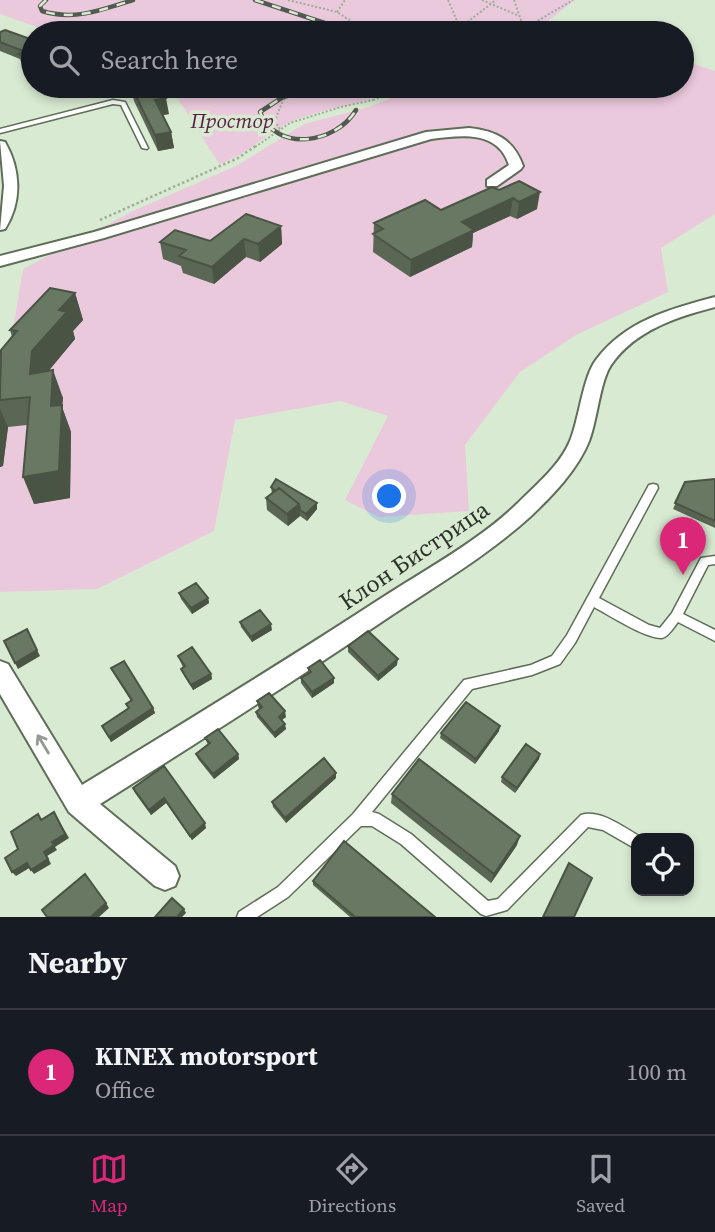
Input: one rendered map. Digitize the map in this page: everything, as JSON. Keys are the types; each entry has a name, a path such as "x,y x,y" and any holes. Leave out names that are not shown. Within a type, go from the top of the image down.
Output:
{"street":[{"path":"0,261 99,235 430,135 463,131 484,133 499,140 515,157 516,166 492,183"},
{"path":"0,145 8,158 12,178 10,199 0,226"},
{"name":"Клон Бистрица","path":"78,803 305,661 474,549 524,510 564,468 579,442 602,364 626,340 648,324 672,313 715,302"},
{"path":"0,671 78,803 164,876"}],"lane":[{"path":"0,131 113,102 123,103 145,148"},
{"path":"244,917 283,892 358,819 468,684 532,670 556,660 571,639 653,488"},
{"path":"592,600 647,630 662,633 676,616 705,561 715,560"},
{"path":"676,616 715,636"},
{"path":"358,819 374,819 406,839 485,909 502,905 586,820 605,824 631,839"}],"path":[{"path":"288,0 337,12 351,21"},
{"path":"337,12 345,0"},
{"path":"448,0 457,21"},
{"path":"482,0 517,15"},
{"path":"470,21 496,0"},
{"path":"514,0 520,21"},
{"path":"538,21 573,0"},
{"path":"280,129 275,121 286,98"},
{"path":"100,220 238,158 299,119 378,98"}],"green space":[{"path":"0,0 575,0 548,21 21,21 0,14"},
{"path":"694,64 715,71 715,214 661,248 668,292 576,335 520,372 465,445 469,511 379,517 345,500 388,416 340,401 235,420 214,531 97,589 0,592 0,407 23,269 133,211 238,165 304,124 369,107 391,98 694,98"},
{"name":"Простор","path":"178,98 374,98 293,121 239,155 219,164"}],"building":[{"path":"5,30 21,36 21,50 0,42 0,32"},
{"path":"137,98 166,98 155,100 171,132 155,135"},
{"path":"519,181 540,192 519,202 513,198 462,222 474,230 411,260 373,234 383,229 374,223 425,200 441,210 492,187 499,190"},
{"path":"246,214 281,226 258,244 244,239 212,267 179,256 186,250 160,242 175,230 210,241"},
{"path":"50,288 75,293 59,310 67,312 32,351 30,374 53,370 51,406 62,405 59,471 23,477 30,397 0,400 1,350 17,331 10,330"},
{"path":"276,479 317,503 306,514 300,510 299,504 279,488 275,491 271,487"},
{"path":"715,479 715,521 675,503 685,482"},
{"path":"279,488 299,504 287,514 266,498"},
{"path":"196,583 208,598 191,608 179,593"},
{"path":"260,610 271,624 251,637 240,622"},
{"path":"27,629 37,650 15,663 4,641"},
{"path":"368,631 398,659 378,676 348,646"},
{"path":"192,647 211,674 191,685 181,669 185,666 178,656"},
{"path":"320,660 334,678 312,692 301,678 311,672 308,668"},
{"path":"124,661 153,708 109,737 102,726 129,708 126,704 132,700 111,668"},
{"path":"269,693 285,711 279,717 285,724 274,733 256,712 262,707 257,701"},
{"path":"466,702 500,726 476,759 441,733"},
{"path":"218,729 238,754 213,774 196,754 210,743 205,738"},
{"path":"526,744 540,754 517,788 502,777"},
{"path":"324,758 336,773 285,818 272,802"},
{"path":"419,759 520,836 494,874 392,794"},
{"path":"164,766 205,823 190,836 164,798 149,810 133,788"},
{"path":"54,812 65,834 52,842 54,845 44,852 48,859 31,870 27,863 12,872 5,858 18,849 11,832 38,814 41,820"},
{"path":"344,841 435,917 355,917 313,881"},
{"path":"569,863 592,878 574,917 543,917"},
{"path":"85,874 106,903 91,917 47,917 42,910"},
{"path":"172,898 184,909 177,917 155,917"}],"railway":[{"path":"46,0 40,6 42,11 65,15 88,13 133,0"},
{"path":"255,0 319,21"},
{"path":"281,98 260,112 268,125 279,134 292,138 306,139 335,130 347,122 356,110"}],"place":[{"name":"KINEX motorsport","path":"683,575"}]}
